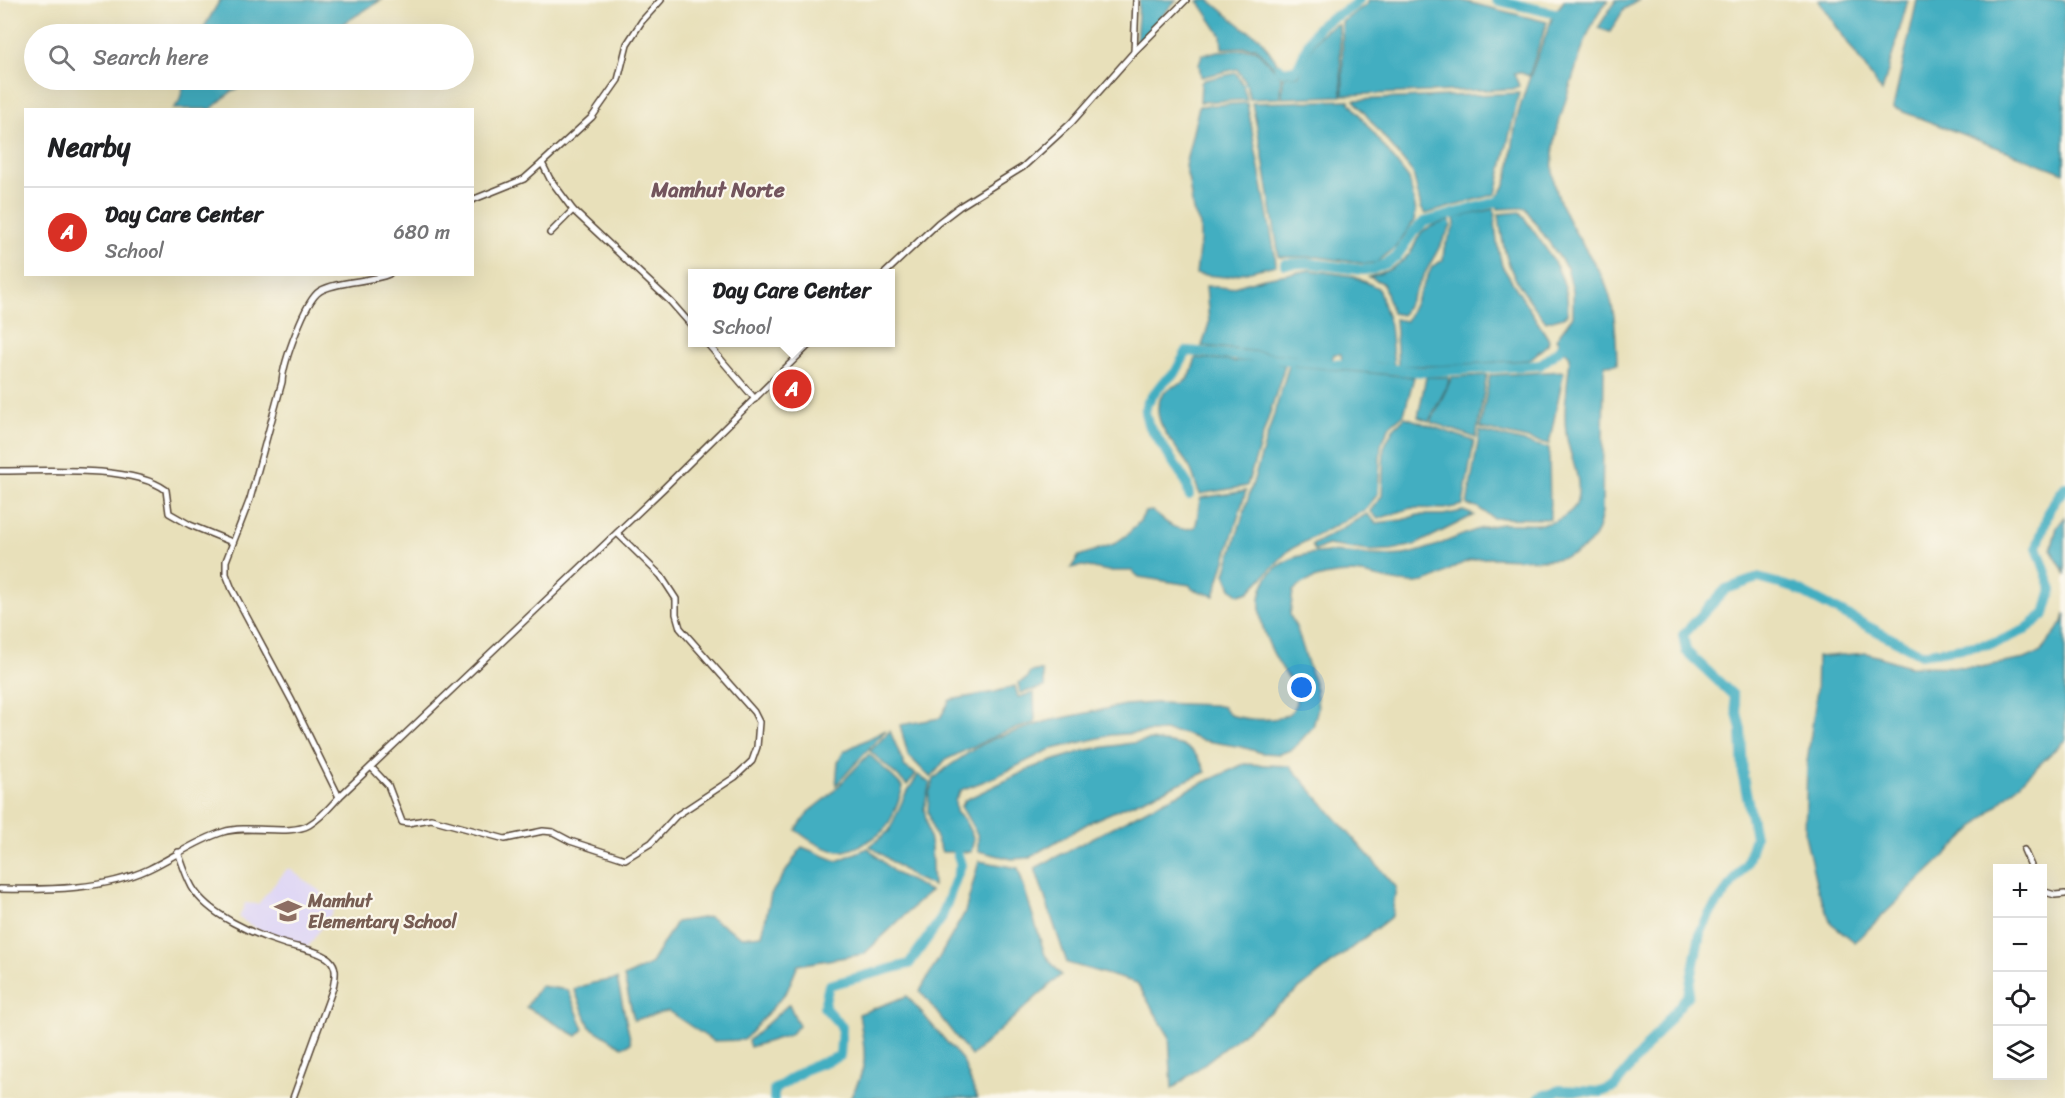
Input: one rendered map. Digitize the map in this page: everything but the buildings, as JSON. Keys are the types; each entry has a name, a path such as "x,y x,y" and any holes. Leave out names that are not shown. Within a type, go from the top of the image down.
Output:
{"street":[{"path":"474,199 524,179 592,117 618,80 627,45 642,21 661,0"},
{"path":"1134,52 1136,0"},
{"path":"888,269 938,223 959,207 1023,167 1071,123 1134,52 1186,0"},
{"path":"542,163 573,210 671,302 688,321"},
{"path":"550,233 573,210"},
{"path":"339,797 292,701 232,589 226,574 226,567 232,542 250,499 296,333 311,300 321,290 380,276"},
{"path":"710,347 755,399"},
{"path":"0,890 36,890 112,881 148,869 224,831 254,827 300,829 309,825 807,347"},
{"path":"0,471 125,474 157,484 166,490 170,513 190,525 232,542"},
{"path":"371,767 388,785 402,822 408,824 431,819 505,839 543,831 553,832 570,841 625,859 651,843 676,816 735,777 752,761 757,747 759,722 754,712 680,628 676,614 676,599 661,576 616,532"},
{"path":"2024,850 2030,864"},
{"path":"178,852 192,888 211,907 235,924 273,941 327,957 334,964 336,974 333,988 293,1098"},
{"path":"2047,892 2055,895 2065,894"}],"shaded area":[{"name":"Mamhut Elementary School","path":"288,868 338,904 308,947 259,930 239,918 245,903 258,904"}],"water":[{"path":"220,0 381,0 343,24 206,24"},
{"path":"1139,0 1176,0 1136,46"},
{"path":"1209,0 1260,38 1280,67 1277,70 1255,47 1222,48 1221,35 1198,1"},
{"path":"1368,0 1459,0 1547,22 1529,76 1519,72 1514,73 1519,86 1513,89 1343,95 1342,22 1367,4"},
{"path":"1565,0 1608,0 1595,19 1582,50 1560,119 1553,156 1557,194 1574,230 1606,285 1614,318 1617,364 1605,365 1604,372 1602,512 1591,542 1565,557 1536,560 1475,559 1424,582 1402,582 1354,573 1335,574 1307,582 1293,591 1290,615 1297,629 1316,689 1318,708 1313,727 1293,749 1280,754 1262,753 1201,740 1182,733 1165,731 1111,735 1049,750 995,777 961,790 955,800 956,812 965,821 974,839 971,852 942,852 928,811 929,793 934,779 977,747 995,738 1048,721 1125,705 1156,703 1214,705 1223,707 1230,715 1260,719 1282,717 1290,713 1295,706 1295,691 1269,643 1260,610 1265,581 1274,569 1288,560 1320,552 1379,556 1403,555 1428,549 1489,526 1552,522 1560,519 1574,507 1578,486 1565,424 1570,357 1556,339 1573,316 1573,291 1567,268 1525,208 1498,209 1497,197 1509,171 1515,127 1525,91 1554,13"},
{"path":"1616,0 1639,0 1624,9 1610,32 1598,28"},
{"path":"1818,0 1908,0 1882,92"},
{"path":"1917,0 2065,0 2064,173 1893,108"},
{"path":"1338,24 1342,96 1282,98 1283,76 1299,75 1318,38 1330,27"},
{"path":"1255,49 1281,76 1280,98 1250,99 1246,83 1237,69 1201,77 1199,64 1202,55 1218,51"},
{"path":"1236,73 1243,85 1247,100 1200,102 1201,83 1204,80"},
{"path":"182,90 235,90 212,108 174,108 179,102"},
{"path":"1519,93 1496,194 1426,214 1421,208 1413,173 1354,100"},
{"path":"1348,100 1409,179 1416,211 1414,221 1396,247 1376,263 1366,264 1318,257 1279,257 1252,103"},
{"path":"1247,103 1276,265 1225,277 1196,274 1200,225 1193,211 1185,166 1199,106"},
{"path":"1494,209 1502,266 1549,340 1548,344 1529,360 1440,366 1398,366 1395,319 1406,321 1432,267 1443,260 1444,248 1455,225 1454,218"},
{"path":"1520,212 1560,273 1567,300 1567,314 1563,317 1546,322 1512,272 1504,248 1499,214"},
{"path":"1450,220 1451,226 1402,315 1392,313 1383,283 1369,277 1399,264 1412,250 1421,233 1434,225"},
{"path":"1310,270 1353,276 1378,288 1390,325 1394,366 1342,361 1341,354 1334,354 1332,360 1202,346 1209,323 1206,286 1230,288 1264,278"},
{"path":"1196,358 1235,362 1264,361 1285,365 1247,486 1200,494 1190,468 1161,423 1158,413 1163,394 1167,389 1181,384 1188,378"},
{"path":"1289,365 1414,377 1404,414 1390,426 1381,445 1378,494 1365,510 1289,550 1249,592 1239,595 1231,588 1225,574"},
{"path":"1564,371 1549,444 1480,428 1490,375"},
{"path":"1487,375 1476,438 1431,422 1452,377"},
{"path":"1426,377 1449,377 1448,384 1429,421 1418,417"},
{"path":"1405,417 1474,441 1463,505 1445,509 1411,508 1378,519 1370,511 1382,496 1384,447 1393,429"},
{"path":"1480,431 1549,448 1550,519 1493,518 1477,507 1467,505"},
{"path":"1246,491 1214,596 1192,589 1190,585 1139,577 1132,571 1108,571 1083,566 1071,568 1079,556 1114,544 1128,534 1145,512 1152,511 1172,526 1188,529 1195,527 1201,498"},
{"path":"1463,511 1474,515 1415,545 1391,550 1369,551 1327,545 1315,551 1312,545 1367,514 1376,523 1402,520 1418,515 1443,515"},
{"path":"2065,517 2065,573 2051,550 2057,527"},
{"path":"2065,614 2065,740 1855,942 1831,923 1817,887 1805,835 1807,762 1816,698 1817,657 1867,653 1909,666 1981,667 2025,659 2041,652 2063,622"},
{"path":"1042,671 1045,687 1020,693 1018,683 1028,678 1029,673"},
{"path":"1015,686 1018,697 1034,693 1035,723 1002,733 945,760 931,778 908,755 900,725 940,718 950,700"},
{"path":"886,730 836,785 838,762 844,751"},
{"path":"890,731 905,767 916,774 907,785 870,751"},
{"path":"1151,740 1179,745 1191,750 1206,772 1092,821 1028,858 1012,859 978,851 978,836 961,806 965,800 1034,767 1086,750"},
{"path":"869,754 903,787 887,826 871,839 844,851 827,848 796,830 809,812 828,797"},
{"path":"1244,764 1290,766 1396,887 1392,916 1172,1089 1169,1036 1137,983 1067,963 1035,868 1157,804"},
{"path":"918,775 930,783 924,808 931,847 933,886 915,878 870,846 889,831 905,795"},
{"path":"802,847 837,861 868,848 895,873 930,891 864,954 798,965 787,991 744,1040 713,1041 668,1011 634,1020 624,977 650,965 676,922 709,917 742,937 762,935 771,894"},
{"path":"979,861 1018,868 1045,955 1061,975 971,1056 920,991 965,912"},
{"path":"617,979 631,1043 622,1047 590,1027 574,989"},
{"path":"540,986 568,990 584,1029 577,1036 526,1007"},
{"path":"907,996 963,1061 977,1098 850,1098 861,1076 864,1058 859,1014"},
{"path":"789,1004 799,1026 789,1035 750,1047 748,1041"}],"waterway":[{"path":"1279,68 1283,71 1296,70 1320,26 1359,0"},
{"path":"1496,0 1567,16"},
{"path":"1243,85 1247,83"},
{"path":"1285,264 1308,263 1363,270 1373,269 1397,256 1414,231 1424,222 1496,202 1508,196"},
{"path":"1189,495 1187,483 1148,424 1145,412 1147,403 1163,382 1175,373 1187,351 1423,372 1540,365 1559,350 1570,337"},
{"path":"1538,1098 1560,1090 1601,1092 1614,1087 1688,995 1700,933 1710,913 1747,863 1755,837 1743,776 1741,730 1733,695 1686,651 1683,635 1726,589 1758,578 1794,588 1921,654 1995,643 2025,630 2045,614 2052,590 2037,547 2050,508 2065,487"},
{"path":"774,1098 774,1090 806,1069 840,1056 842,1027 824,1007 829,985 909,964 941,919 961,865 953,839"}],"place":[{"name":"Day Care Center","path":"792,389"},
{"name":"Mamhut Elementary School","path":"288,911"}],"district":[{"name":"Mamhut Norte","path":"718,190"}]}
